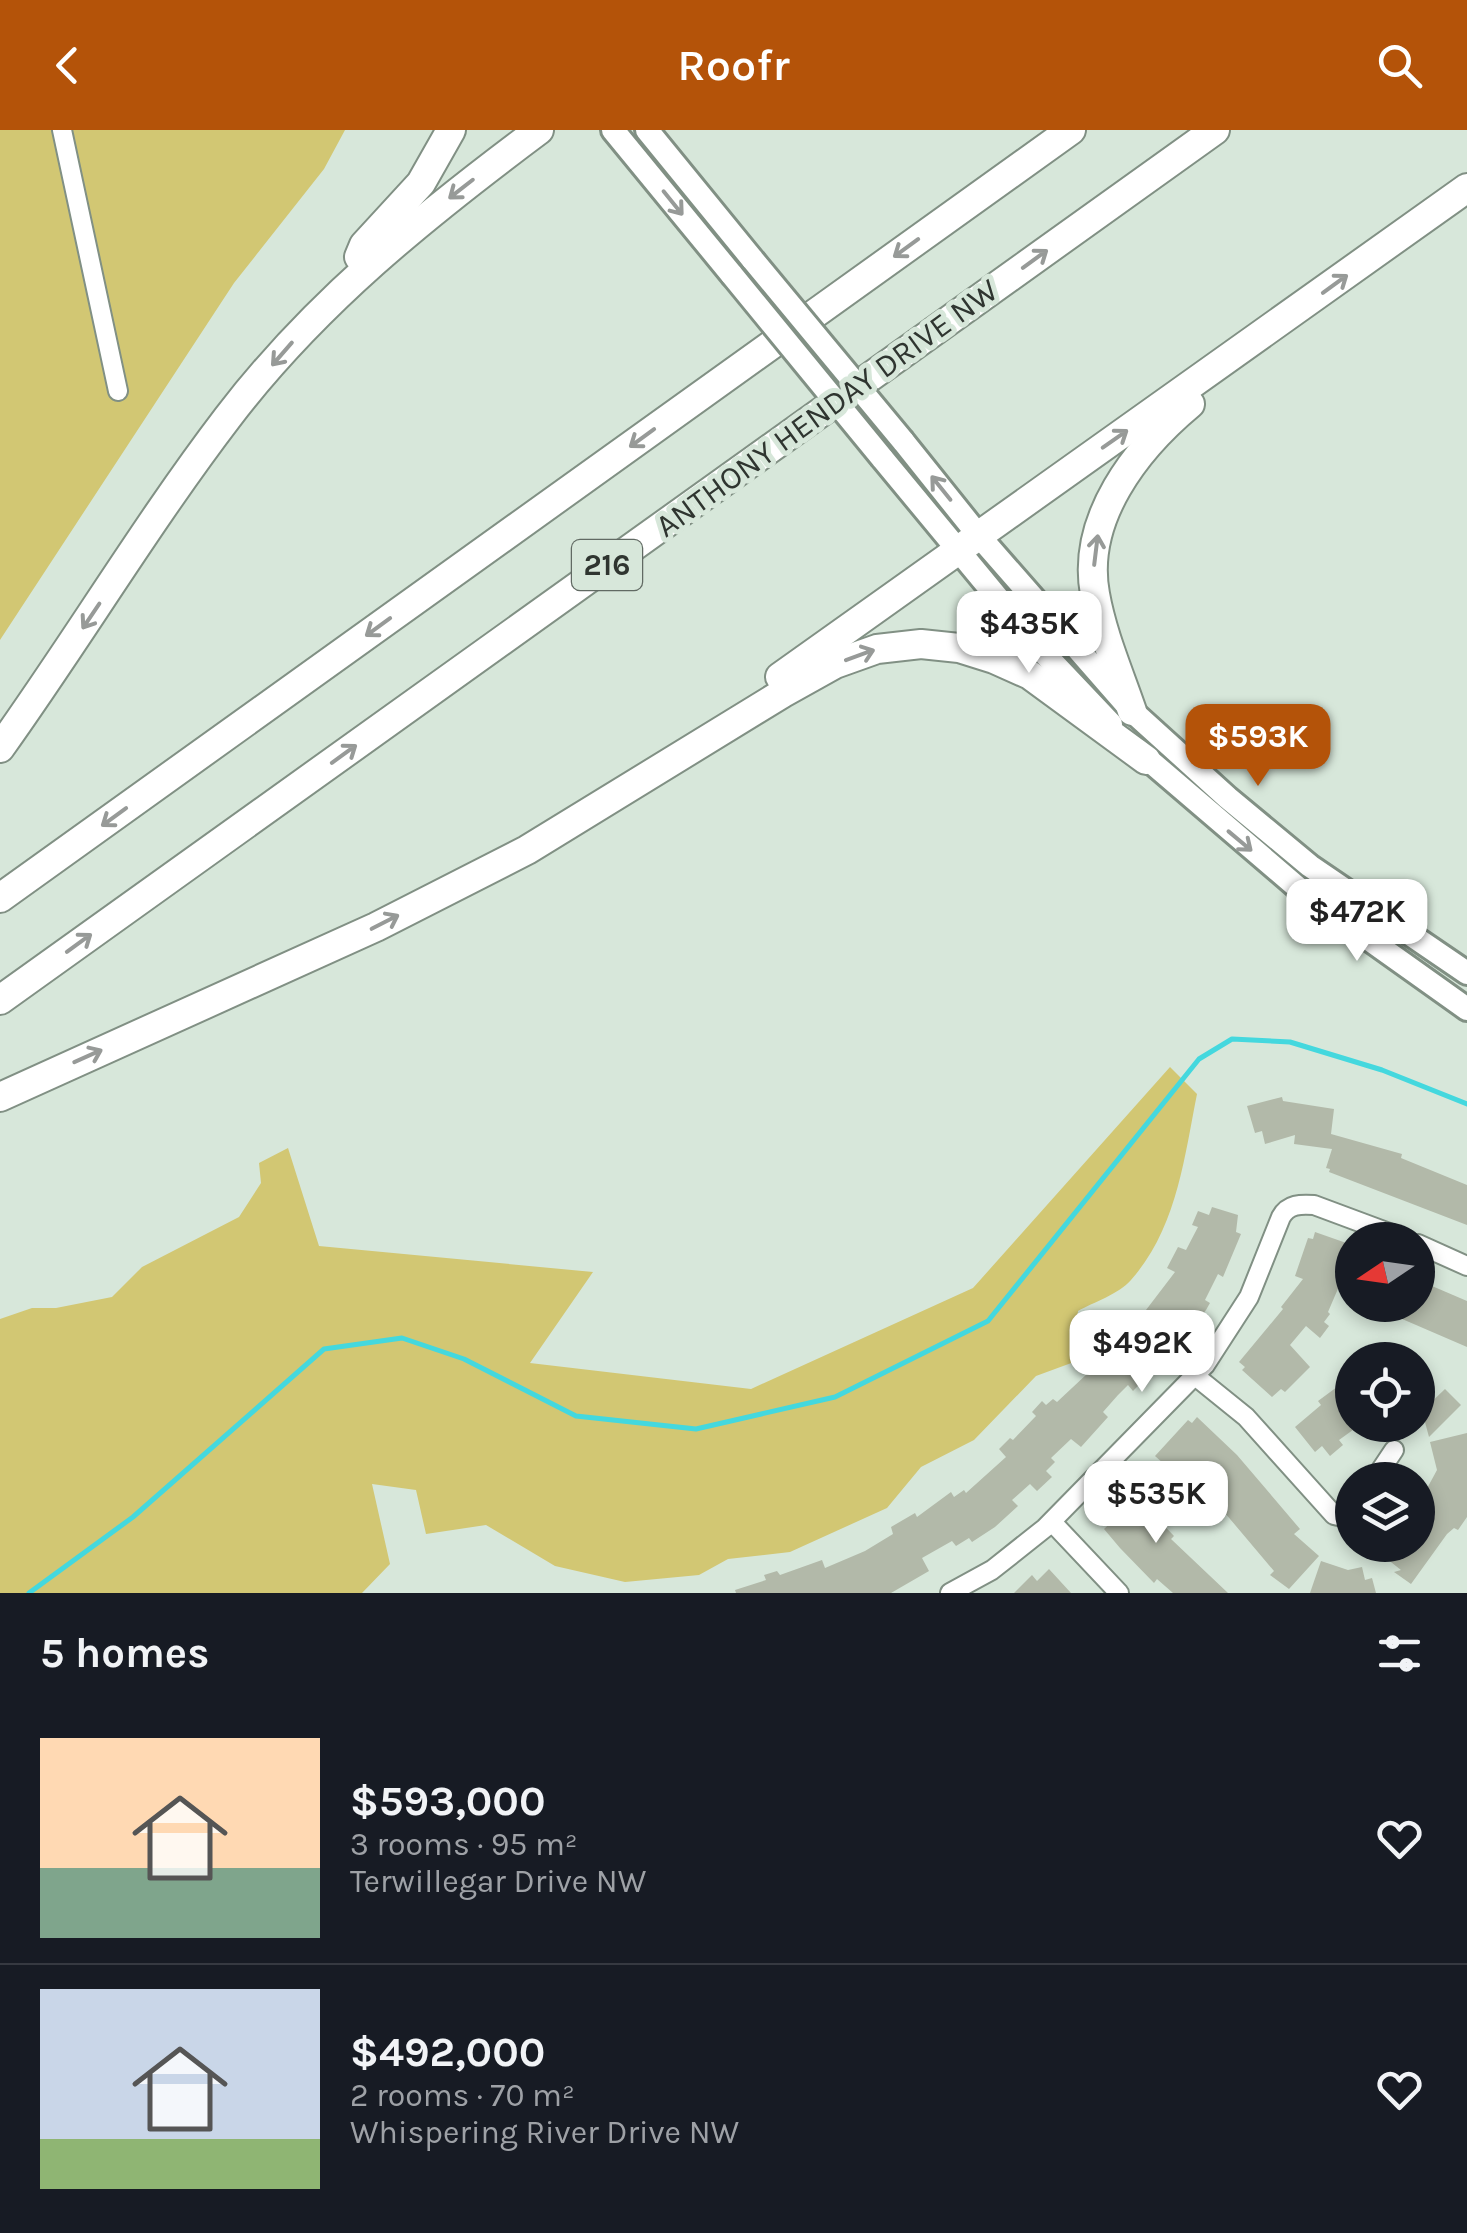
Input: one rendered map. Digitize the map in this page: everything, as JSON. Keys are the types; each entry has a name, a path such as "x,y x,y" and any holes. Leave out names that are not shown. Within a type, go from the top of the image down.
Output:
{"highway":[{"path":"348,282 364,245 421,182 451,130"},
{"path":"0,748 229,414 348,282 394,241 539,130"},
{"name":"216","path":"0,898 1070,130"},
{"name":"ANTHONY HENDAY DRIVE NW","path":"0,1000 1215,130"},
{"path":"623,789 1467,188"},
{"path":"1132,711 1104,632 1094,590 1100,525 1120,483 1144,447 1256,341"},
{"path":"0,1097 376,927 527,850 835,664 877,649 921,644 959,648 1030,675 1146,760"}],"main road":[{"path":"613,130 882,458 1132,711 1310,866 1467,973"},
{"path":"647,130 903,441 1040,649 1146,760 1304,893 1467,1008"}],"street":[{"path":"62,130 118,390"},
{"path":"950,1593 992,1570 1052,1522 1205,1365 1249,1298 1284,1212 1302,1204 1314,1205 1360,1222"},
{"path":"1435,1252 1467,1266"},
{"path":"1194,1376 1246,1416 1335,1516"},
{"path":"1386,1462 1394,1450"},
{"path":"1052,1522 1119,1593"}],"shaded area":[{"path":"0,130 345,130 324,169 234,283 0,640"},
{"path":"1170,1067 1197,1094 1183,1168 1169,1215 1147,1260 1131,1280 1078,1311 1074,1362 1036,1376 974,1440 921,1467 887,1508 790,1552 728,1559 699,1575 625,1582 555,1566 486,1525 426,1534 416,1490 372,1484 390,1564 362,1593 0,1593 0,1319 32,1308 56,1308 112,1297 142,1267 239,1217 261,1183 259,1163 288,1148 319,1246 593,1272 530,1363 751,1389 973,1288"}],"building":[{"path":"1282,1097 1283,1101 1334,1109 1331,1134 1402,1154 1401,1158 1467,1185 1467,1225 1329,1172 1326,1168 1332,1149 1294,1144 1295,1135 1265,1144 1262,1131 1255,1133 1247,1106"},
{"path":"1212,1207 1238,1215 1236,1232 1241,1234 1223,1277 1218,1274 1205,1300 1210,1303 1206,1310 1196,1324 1188,1318 1158,1351 1164,1357 1161,1362 1133,1391 1128,1385 1118,1395 1103,1412 1108,1417 1081,1447 1071,1439 1051,1458 1055,1462 1046,1471 1052,1477 1037,1491 1030,1484 1012,1500 1018,1506 995,1527 972,1542 969,1538 956,1546 952,1541 922,1558 929,1571 891,1593 736,1593 735,1590 766,1580 764,1575 777,1571 780,1575 822,1560 825,1568 865,1551 893,1534 891,1527 915,1513 917,1517 951,1492 954,1497 964,1490 966,1493 1006,1457 999,1449 1036,1416 1032,1412 1042,1401 1046,1405 1053,1399 1057,1402 1103,1359 1096,1352 1106,1342 1111,1346 1146,1310 1175,1272 1167,1268 1178,1247 1186,1250 1198,1227 1192,1225 1198,1211 1209,1215"},
{"path":"1315,1232 1335,1239 1335,1296 1324,1322 1329,1326 1320,1338 1306,1326 1290,1345 1310,1367 1285,1392 1281,1389 1272,1397 1242,1370 1245,1367 1239,1362 1303,1279 1295,1276 1308,1238 1313,1239"},
{"path":"1435,1287 1467,1301 1467,1347 1409,1322 1435,1322"},
{"path":"1335,1388 1335,1442 1343,1445 1330,1456 1322,1446 1315,1452 1295,1427 1321,1405 1318,1401"},
{"path":"1445,1389 1461,1405 1435,1431 1435,1399"},
{"path":"1197,1417 1237,1455 1300,1529 1294,1534 1319,1556 1289,1589 1270,1575 1274,1571 1181,1461 1173,1466 1155,1456 1188,1420 1192,1423"},
{"path":"1467,1433 1467,1517 1435,1551 1437,1470 1430,1442"},
{"path":"1135,1481 1157,1504 1150,1511 1174,1536 1171,1539 1228,1593 1173,1593 1157,1579 1154,1583 1104,1529 1119,1515 1110,1506"},
{"path":"1321,1561 1348,1570 1362,1567 1365,1580 1372,1578 1376,1593 1310,1593"},
{"path":"1391,1562 1427,1562 1411,1584 1394,1572 1401,1570"},
{"path":"1049,1569 1071,1593 1014,1593 1032,1575 1037,1581"}],"waterway":[{"path":"29,1593 133,1517 324,1349 402,1338 464,1359 576,1416 696,1429 835,1397 988,1321 1199,1059 1232,1039 1290,1042 1382,1070 1467,1104"}]}
